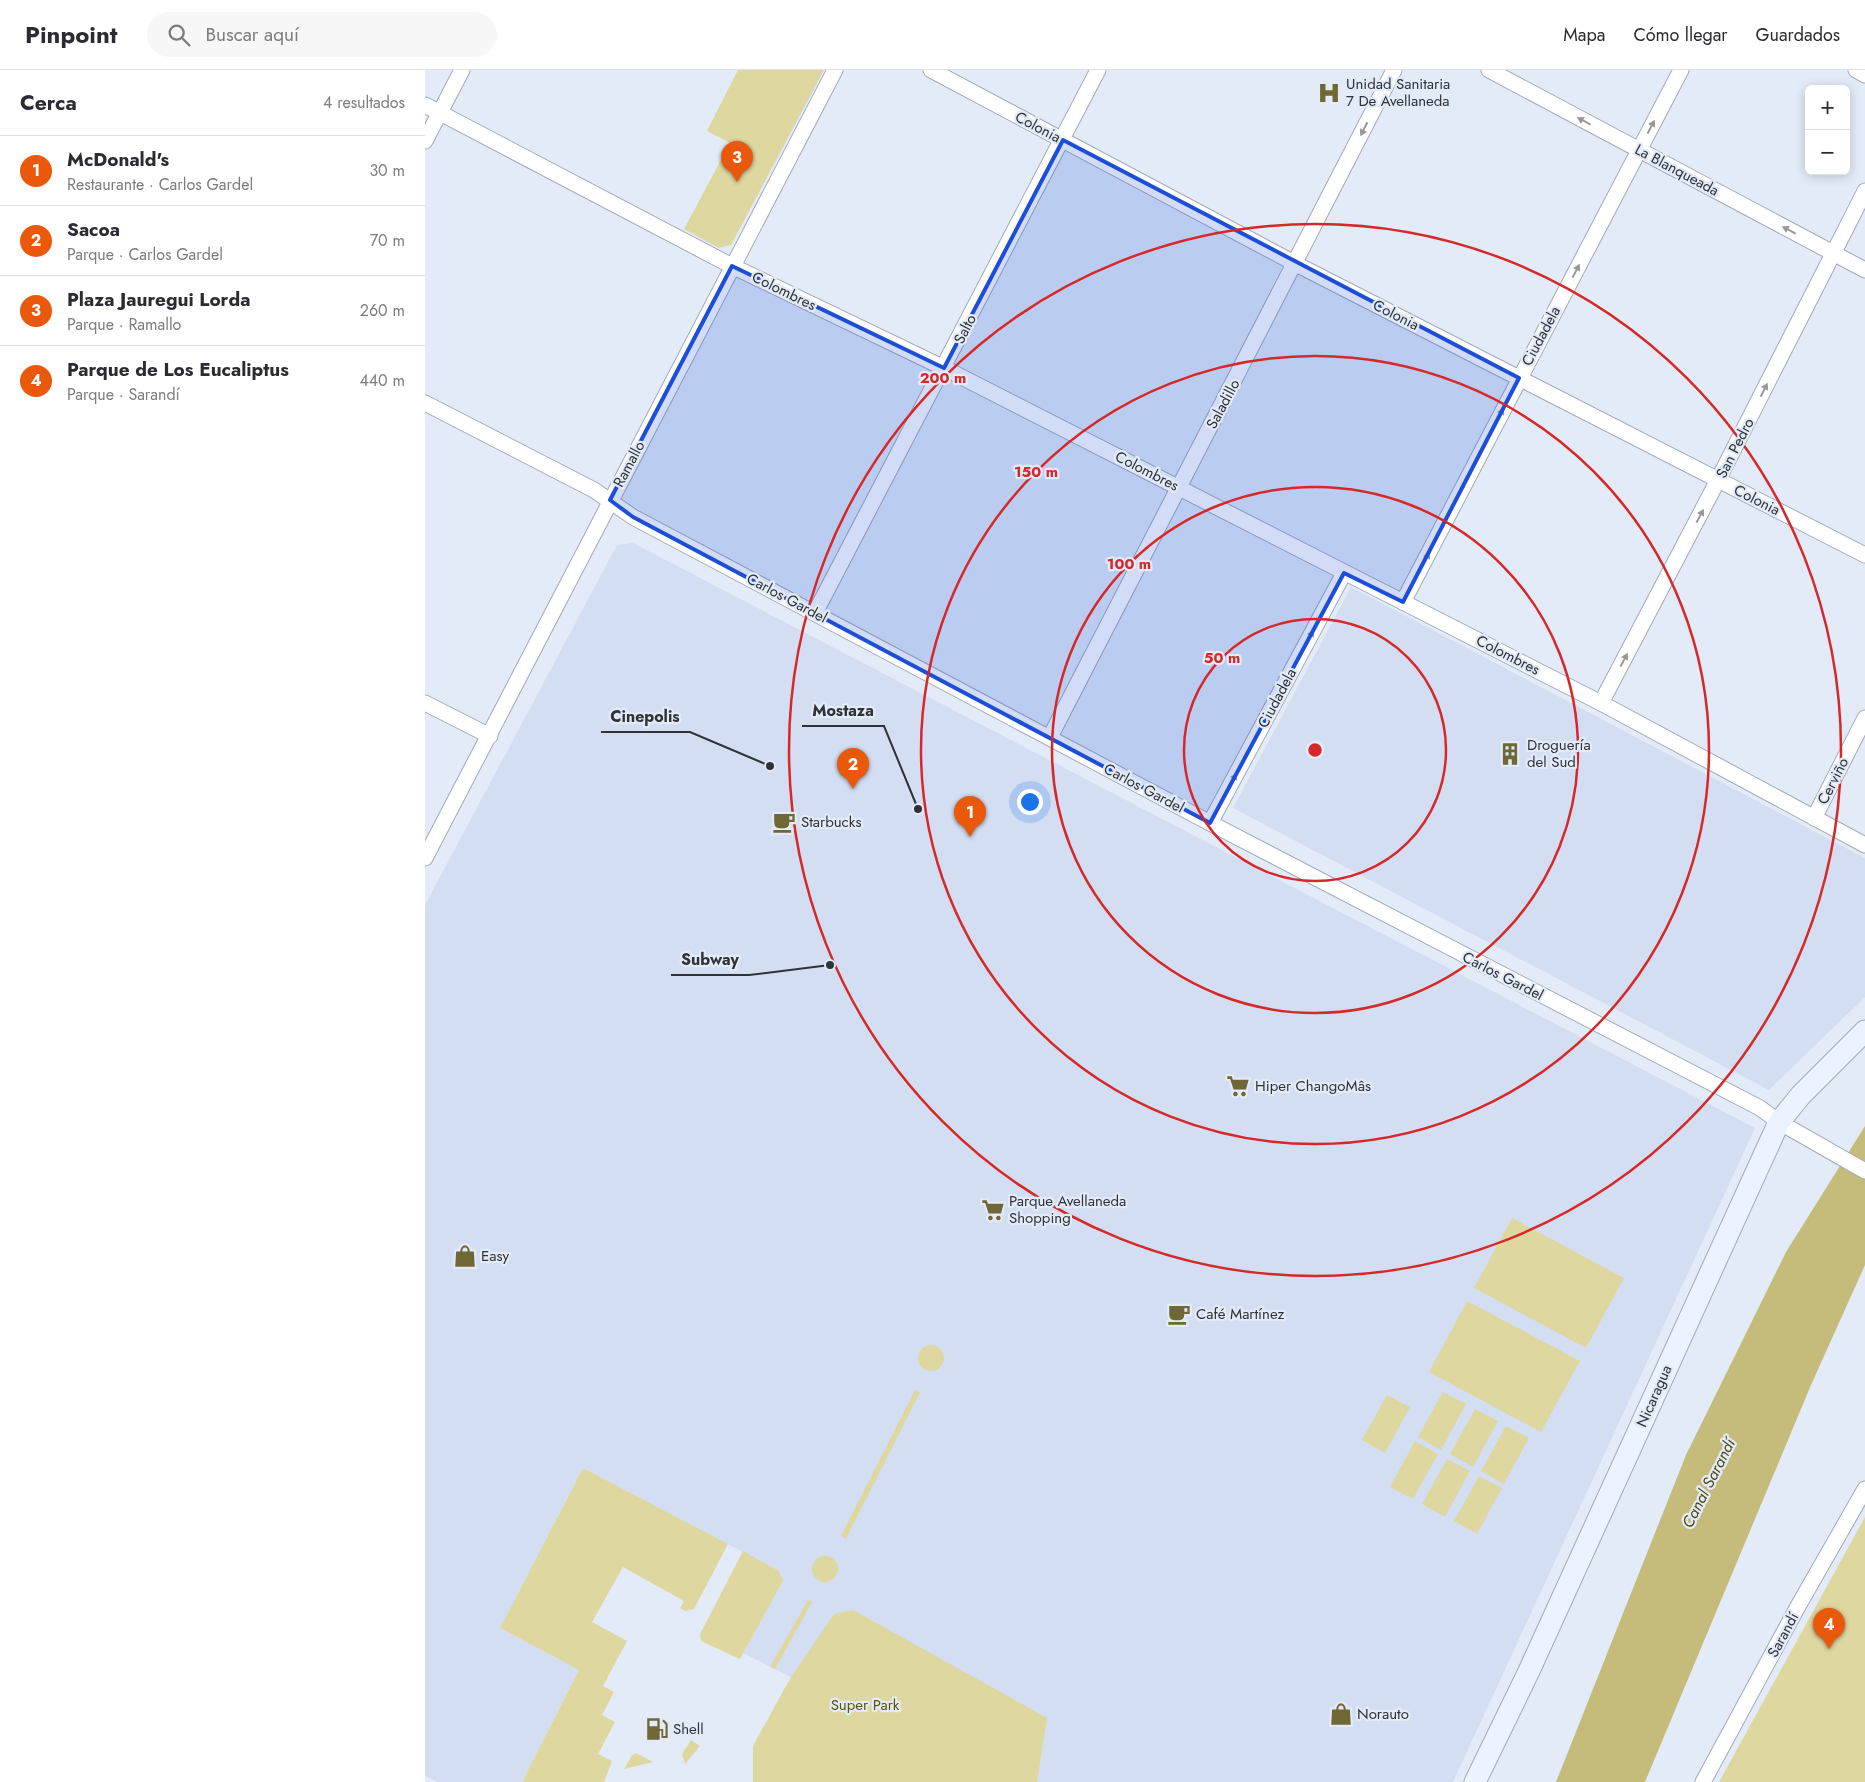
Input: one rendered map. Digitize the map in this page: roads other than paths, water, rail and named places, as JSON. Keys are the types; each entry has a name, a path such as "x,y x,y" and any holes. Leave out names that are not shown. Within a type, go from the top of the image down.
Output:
{"main road":[{"name":"Nicaragua","path":"1475,1782 1529,1671 1779,1122 1801,1095 1865,1031"}],"street":[{"path":"425,141 462,70"},
{"name":"Ramallo","path":"425,858 835,70"},
{"name":"Colonia","path":"931,70 1296,264 1865,555"},
{"name":"Salto","path":"815,613 1098,70"},
{"name":"Saladillo","path":"1050,737 1296,264 1394,70"},
{"name":"La Blanqueada","path":"1489,70 1865,270"},
{"name":"Ciudadela","path":"1403,602 1681,70"},
{"path":"1856,70 1865,75"},
{"name":"Colombres","path":"425,105 732,266 944,368 1601,703 1865,845"},
{"name":"San Pedro","path":"1601,703 1718,480 1865,191"},
{"name":"Carlos Gardel","path":"425,403 610,500 633,517 1210,823 1759,1108 1779,1122 1865,1171"},
{"name":"Ciudadela","path":"1210,823 1344,573"},
{"path":"425,703 490,736"},
{"name":"Cerviño","path":"1814,818 1865,718"},
{"name":"Sarandí","path":"1703,1782 1797,1608 1865,1489"}],"water":[{"name":"Canal Sarandí","path":"1865,1126 1865,1265 1811,1385 1645,1782 1556,1782 1686,1455 1786,1252"}],"place":[{"name":"Unidad Sanitaria 7 De Avellaneda","path":"1329,93"},
{"name":"Plaza Jauregui Lorda","path":"737,182"},
{"name":"Droguería del Sud","path":"1510,754"},
{"name":"Cinepolis","path":"770,766"},
{"name":"Sacoa","path":"853,789"},
{"name":"Mostaza","path":"918,809"},
{"name":"Starbucks","path":"784,822"},
{"name":"McDonald's","path":"970,837"},
{"name":"Subway","path":"830,965"},
{"name":"Hiper ChangoMâs","path":"1238,1086"},
{"name":"Parque Avellaneda Shopping","path":"993,1210"},
{"name":"Easy","path":"465,1256"},
{"name":"Café Martínez","path":"1179,1314"},
{"name":"Parque de Los Eucaliptus","path":"1829,1649"},
{"name":"Norauto","path":"1341,1714"},
{"name":"Shell","path":"657,1729"}],"park label":[{"name":"Super Park","path":"865,1705"}]}
